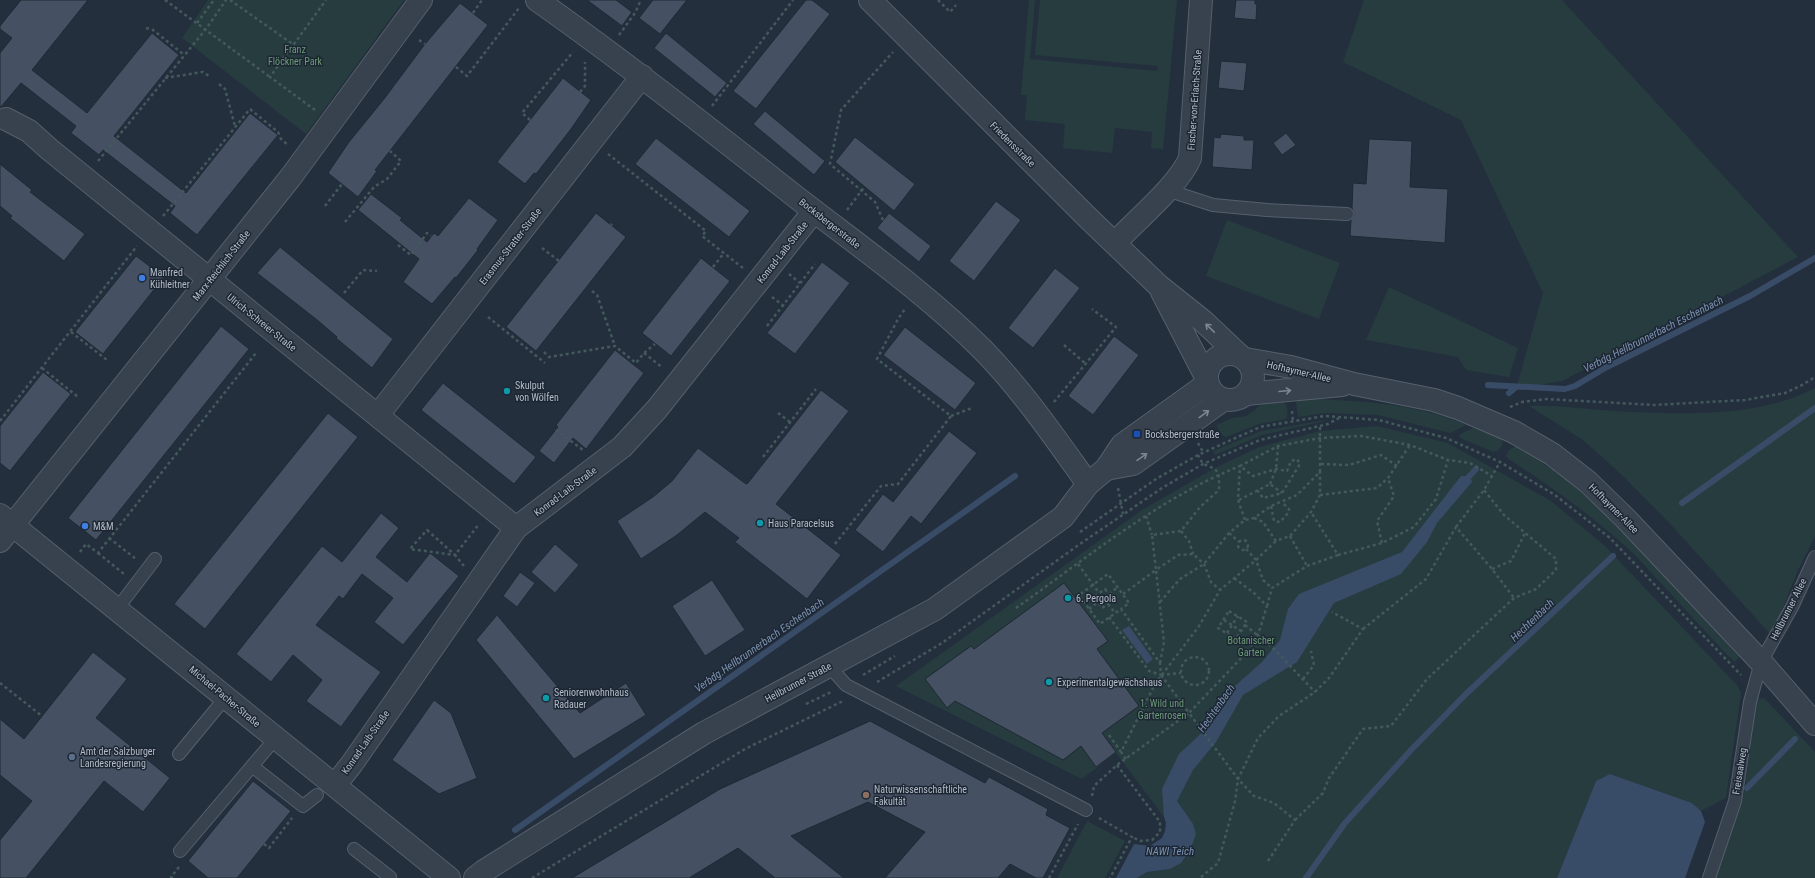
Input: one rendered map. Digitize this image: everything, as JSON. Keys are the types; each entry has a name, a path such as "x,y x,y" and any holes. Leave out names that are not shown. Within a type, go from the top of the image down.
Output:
{"street":[{"name":"Marx-Reichlich-Straße","path":"4,527 210,279 290,178 421,0"},
{"name":"Friedensstraße","path":"870,0 1158,286 1203,321 1242,357"},
{"name":"Fischer-von-Erlach-Straße","path":"1115,243 1167,190 1186,167 1190,158 1200,0"},
{"name":"Bocksbergerstraße","path":"529,2 642,76 918,291 982,350 1039,415 1088,484"},
{"name":"Erasmus-Stratter-Straße","path":"378,415 642,76"},
{"name":"Ulrich-Schreier-Straße","path":"6,119 29,131 49,149 516,528"},
{"name":"Konrad-Laib-Straße","path":"326,790 350,765 516,528 622,447 657,409 814,211"},
{"name":"Friedensstraße","path":"1158,286 1206,380"},
{"path":"1231,354 1242,357 1253,373 1253,381 1250,388 1246,394 1231,401 1216,397 1206,380 1211,363 1217,358 1231,354"},
{"name":"Hofhaymer-Allee","path":"1242,357 1291,367 1354,384 1406,393 1458,408 1514,432 1552,454 1572,468 1605,498 1761,662 1815,724"},
{"name":"Hellbrunner Straße","path":"475,878 704,733 935,609 1063,517 1088,484 1106,469 1122,445 1206,380"},
{"name":"Hofhaymer-Allee","path":"1246,394 1354,384"},
{"name":"Hellbrunner Straße","path":"1106,469 1133,464 1224,400"},
{"name":"Michael-Pacher-Straße","path":"4,527 117,609 226,697 275,738 326,790 449,878"}],"lane":[{"path":"1167,190 1213,205 1267,210 1347,214"},
{"name":"Hellbrunner Allee","path":"1761,662 1792,607 1815,557"},
{"path":"117,609 155,559"},
{"name":"Freisaalweg","path":"1709,878 1735,801 1750,702 1761,662"},
{"path":"829,666 846,685 1086,810"},
{"path":"179,754 226,697"},
{"path":"180,851 275,738"},
{"path":"252,766 303,806 326,790"},
{"path":"354,849 390,877"}],"path":[{"path":"165,0 320,114"},
{"path":"197,23 214,0"},
{"path":"96,164 183,54 206,29 226,0"},
{"path":"230,0 294,44"},
{"path":"270,77 326,0"},
{"path":"473,13 482,0"},
{"path":"618,36 635,13 641,0"},
{"path":"711,107 793,0"},
{"path":"938,0 950,12 956,5"},
{"path":"456,67 467,76 529,2"},
{"path":"146,28 153,30 183,54"},
{"path":"883,220 875,202 830,164 841,110 895,50"},
{"path":"530,120 522,113 573,52"},
{"path":"580,92 585,86 585,61"},
{"path":"164,78 203,72 209,76"},
{"path":"220,84 225,89 235,127"},
{"path":"163,217 250,109 278,132 281,139 291,147"},
{"path":"345,222 374,187 387,179 401,161 390,151"},
{"path":"606,153 706,230 702,236 745,269"},
{"path":"325,206 342,184"},
{"path":"845,211 865,186"},
{"path":"398,245 411,255 427,233 432,236"},
{"path":"0,421 141,241"},
{"path":"542,248 559,261"},
{"path":"713,267 724,253"},
{"path":"767,326 815,264"},
{"path":"344,293 363,270 377,271"},
{"path":"592,291 597,295 615,346 636,363 644,353 655,344"},
{"path":"918,291 898,319 877,359 951,416"},
{"path":"771,296 784,306"},
{"path":"1039,415 1050,406 1116,326 1092,309"},
{"path":"488,317 545,363"},
{"path":"71,332 107,360"},
{"path":"544,352 549,357 615,346"},
{"path":"1064,346 1086,364"},
{"path":"98,553 256,353"},
{"path":"644,353 666,370"},
{"path":"42,368 78,397"},
{"path":"1508,408 1522,402 1542,399 1654,405 1744,400 1785,394 1802,386 1815,377"},
{"path":"763,457 816,389"},
{"path":"835,544 881,486 898,484 951,416 972,408"},
{"path":"778,413 790,422"},
{"path":"532,878 745,749 860,692 942,643 1080,544 1162,488 1203,464 1260,440 1328,424 1340,418 1379,420 1446,438 1500,462 1555,495 1610,538 1732,667 1754,686"},
{"path":"1121,752 1161,675 1199,626 1220,590 1276,541 1290,536 1311,512 1320,495 1320,425"},
{"path":"556,430 586,453"},
{"path":"1016,608 1146,516 1190,489 1219,474 1240,466 1278,446 1320,438 1361,436 1410,445 1448,460 1470,463 1492,476"},
{"path":"1320,495 1376,488 1388,478 1410,445"},
{"path":"1238,500 1270,484 1276,469 1278,446"},
{"path":"1152,535 1181,531 1200,507 1219,490 1219,474 1215,468 1203,464 1198,455"},
{"path":"1321,464 1349,465 1381,455 1397,466"},
{"path":"1240,466 1253,476 1276,469 1287,471 1291,461 1297,459 1300,464 1282,493 1263,498 1257,490"},
{"path":"1094,786 1126,758 1189,713 1236,664 1258,635 1272,588 1307,566 1338,554 1382,543 1414,527 1436,499 1448,460"},
{"path":"1200,878 1218,863 1236,801 1238,779 1258,738 1279,716 1315,692 1329,678 1363,629 1426,579 1456,527 1484,490 1500,462"},
{"path":"1240,466 1238,500 1245,520"},
{"path":"1160,602 1180,579 1204,564 1229,533 1245,520 1254,518 1271,506 1297,495 1320,472"},
{"path":"1382,543 1377,521 1394,496 1388,478"},
{"path":"1270,484 1282,493"},
{"path":"1268,861 1295,820 1323,794 1329,778 1363,729 1391,726 1427,679 1514,598 1536,588 1556,570 1556,559 1504,515 1484,490"},
{"path":"1271,506 1274,521 1280,522 1289,512 1289,509 1282,502"},
{"path":"1311,512 1338,554"},
{"path":"1146,516 1152,535 1164,642 1160,663 1161,675 1238,779 1254,796 1274,803 1295,820"},
{"path":"455,554 484,518"},
{"path":"1254,518 1263,522 1276,541"},
{"path":"1456,527 1492,569 1514,598"},
{"path":"455,554 410,549 427,530 455,554 467,571"},
{"path":"1181,531 1189,541 1192,554 1204,564 1211,582 1220,590"},
{"path":"1229,533 1239,542"},
{"path":"1492,569 1511,561 1525,534"},
{"path":"1290,536 1307,566"},
{"path":"109,538 138,561"},
{"path":"1239,542 1245,541 1247,543 1246,549"},
{"path":"1239,542 1239,549 1246,549 1256,560 1263,580 1272,588"},
{"path":"80,552 86,544 126,575 130,571"},
{"path":"1123,594 1178,555 1192,554"},
{"path":"1078,564 1099,593"},
{"path":"1108,574 1129,603 1100,624 1079,595 1093,584 1108,574"},
{"path":"1234,578 1254,593 1267,606"},
{"path":"1109,594 1118,587"},
{"path":"1105,589 1113,600 1102,608 1094,597 1099,593 1105,589"},
{"path":"1089,609 1098,602"},
{"path":"1108,604 1115,613"},
{"path":"1121,609 1160,663"},
{"path":"1229,611 1247,622 1236,639 1218,628 1224,620 1229,611"},
{"path":"1332,612 1363,629"},
{"path":"1227,633 1238,616"},
{"path":"1109,617 1149,671 1161,675 1181,673"},
{"path":"1224,620 1241,631"},
{"path":"1245,625 1272,647 1315,692"},
{"path":"1303,679 1314,664 1311,651"},
{"path":"1196,657 1204,660 1209,666 1210,674 1206,681 1199,685 1191,685 1184,681 1181,673 1182,665 1188,659 1196,657"},
{"path":"0,683 42,716"},
{"path":"1109,735 1126,758"},
{"path":"1049,878 1086,810 1141,841 1152,840 1160,832 1160,822 1117,765"},
{"path":"264,844 269,848 296,813"},
{"path":"1110,878 1132,837"},
{"path":"171,878 180,866"}],"green space":[{"name":"Franz Flöckner Park","path":"208,0 404,0 306,134 182,38"},
{"path":"1029,0 1035,0 1030,59 1157,71 1158,66 1035,55 1040,0 1177,0 1163,149 1151,148 1152,132 1115,128 1112,153 1063,148 1065,124 1025,120 1027,95 1021,95"},
{"path":"1364,0 1562,0 1798,257 1562,381 1516,389 1543,293 1461,120 1343,62"},
{"path":"1227,220 1340,263 1319,319 1206,276"},
{"path":"1389,287 1518,348 1509,377 1466,370 1458,357 1366,340"},
{"path":"1815,388 1815,536 1798,570 1772,636 1674,528 1622,475 1583,440 1529,406 1556,406 1652,413 1710,412 1766,406"},
{"path":"1299,398 1363,402 1405,407 1446,417 1466,425 1450,433 1378,415 1325,413 1298,417 1296,403"},
{"path":"1283,400 1287,409 1286,419 1259,424 1226,437 1221,434 1216,425 1232,418 1246,416 1265,401"},
{"path":"1325,420 1262,435 1215,455 1213,451 1261,431"},
{"name":"Botanischer Garten","path":"1377,426 1448,443 1551,501 1604,545 1737,685 1741,693 1726,798 1701,811 1692,803 1610,774 1596,781 1557,878 1137,878 1147,872 1170,869 1184,810 1164,817 1116,753 1082,779 896,686 1142,510 1215,468 1259,447 1320,431"},
{"path":"1475,427 1501,439 1503,443 1499,450 1494,452 1460,438 1459,435"},
{"path":"1516,446 1564,477 1591,499 1676,587 1739,657 1735,662 1637,557 1622,543 1576,506 1510,460 1506,456 1509,450"},
{"path":"1764,698 1815,752 1815,878 1715,878 1744,794 1757,699"},
{"path":"1087,821 1125,841 1105,878 1057,878"}],"water":[{"name":"NAWI Teich","path":"1461,476 1470,476 1472,482 1437,523 1427,542 1401,574 1334,603 1297,662 1243,695 1216,742 1193,770 1177,801 1193,824 1196,834 1191,848 1181,863 1170,869 1147,872 1137,878 1116,878 1134,844 1150,846 1162,838 1166,823 1164,817 1162,789 1179,754 1206,729 1226,694 1262,662 1280,640 1288,609 1299,594 1402,552"},
{"path":"1129,626 1153,659 1147,664 1122,630"},
{"path":"1610,774 1692,803 1701,811 1705,822 1685,878 1557,878 1596,781"}],"building":[{"path":"21,0 88,0 32,70 87,113 152,33 179,55 114,136 186,193 250,113 278,135 197,235 170,213 175,206 103,150 99,155 71,133 76,126 21,83 0,108 0,53 12,38 0,29 0,26"},
{"path":"587,0 616,0 632,12 622,26"},
{"path":"653,0 687,0 660,34 639,18"},
{"path":"806,0 812,0 830,14 756,109 733,91"},
{"path":"1236,0 1255,0 1255,4 1257,4 1256,20 1234,18"},
{"path":"460,3 488,25 375,170 377,171 358,197 328,173 349,142 384,99 425,44"},
{"path":"666,33 727,83 715,97 654,48"},
{"path":"1221,61 1247,63 1244,91 1218,88"},
{"path":"563,78 591,100 571,129 536,174 534,173 525,184 497,162"},
{"path":"765,111 825,161 814,175 753,124"},
{"path":"1286,133 1296,145 1282,155 1273,143"},
{"path":"1221,134 1244,136 1244,140 1254,140 1252,170 1212,167 1214,137 1220,138"},
{"path":"855,137 915,184 894,211 835,162"},
{"path":"656,138 750,211 729,237 635,164"},
{"path":"1369,139 1412,141 1410,187 1448,189 1445,243 1350,236 1351,220 1354,215 1352,208 1353,183 1366,184"},
{"path":"0,164 32,190 30,192 85,234 64,261 10,218 12,216 0,206"},
{"path":"371,194 402,218 400,220 427,242 434,233 438,236 469,198 498,220 477,249 478,250 456,278 455,277 432,304 403,282 419,259 358,210"},
{"path":"996,201 1021,220 974,281 949,261"},
{"path":"596,213 626,237 536,351 506,327"},
{"path":"889,213 931,246 919,262 877,228"},
{"path":"280,247 393,339 372,368 316,319 257,273"},
{"path":"136,256 164,277 103,354 75,332"},
{"path":"701,258 730,281 671,356 642,333"},
{"path":"822,262 850,283 795,354 767,333"},
{"path":"1055,268 1080,288 1033,348 1008,328"},
{"path":"221,326 249,349 96,540 68,518"},
{"path":"905,327 976,383 955,410 883,355"},
{"path":"1114,336 1139,355 1093,415 1068,396"},
{"path":"615,350 644,373 586,449 573,438 554,463 539,451 558,427 556,425"},
{"path":"43,372 71,394 10,471 0,463 0,426"},
{"path":"443,383 536,457 514,484 421,410"},
{"name":"Haus Paracelsus","path":"821,390 849,411 776,504 841,555 807,599 735,542 739,538 705,512 677,535 641,559 617,521 653,497 672,481 698,448 746,484 748,483"},
{"path":"328,413 358,437 205,629 174,604"},
{"path":"949,431 977,453 921,524 911,516 883,552 855,530 883,494 893,502"},
{"path":"381,513 399,528 376,557 407,582 430,553 459,576 403,645 374,622 393,598 362,574 343,599 339,596 316,625 381,672 341,727 306,701 322,680 293,655 271,682 236,654 322,546 342,562"},
{"path":"555,544 579,565 555,593 531,572"},
{"path":"520,572 535,583 517,607 503,596"},
{"path":"712,580 745,630 705,656 672,606"},
{"path":"1064,583 1108,641 1097,649 1139,706 1102,733 1116,752 1096,767 1081,746 1063,760 955,701 947,708 925,679 971,646 974,649"},
{"name":"Seniorenwohnhaus Radauer","path":"497,615 580,713 626,683 646,715 574,759 476,640"},
{"name":"Amt der Salzburger Landesregierung","path":"93,652 127,679 96,718 170,778 143,812 104,781 26,878 0,878 0,840 32,801 0,775 0,719 24,739"},
{"path":"434,700 451,713 477,778 439,794 392,760"},
{"name":"Naturwissenschaftliche Fakultät","path":"870,721 985,783 989,777 1048,809 1046,815 1070,828 1043,878 1036,878 1010,864 998,878 885,878 925,832 868,802 791,836 844,878 775,878 738,848 689,878 572,878 720,789"},
{"path":"253,781 291,811 237,878 208,878 188,861"}],"waterway":[{"name":"Verbdg.Hellbrunnerbach Eschenbach","path":"1488,385 1565,389 1575,386 1605,368 1750,296 1815,258"},
{"name":"Verbdg.Hellbrunnerbach Eschenbach","path":"1509,393 1515,388"},
{"name":"Hechtenbach","path":"1682,503 1815,408"},
{"name":"Hechtenbach","path":"1465,481 1476,469"},
{"name":"Verbdg.Hellbrunnerbach Eschenbach","path":"515,830 1015,476"},
{"name":"Hechtenbach","path":"1306,878 1345,823 1412,749 1466,694 1613,556"},
{"name":"Hechtenbach","path":"1747,788 1795,739"}],"place":[{"name":"Manfred Kühleitner","path":"142,278"},
{"name":"Skulput von Wölfen","path":"507,391"},
{"name":"Bocksbergerstraße","path":"1137,434"},
{"name":"Haus Paracelsus","path":"760,523"},
{"name":"M&M","path":"85,526"},
{"name":"6. Pergola","path":"1068,598"},
{"name":"Experimentalgewächshaus","path":"1049,682"},
{"name":"Seniorenwohnhaus Radauer","path":"546,698"},
{"name":"Amt der Salzburger Landesregierung","path":"72,757"},
{"name":"Naturwissenschaftliche Fakultät","path":"866,795"}],"park label":[{"name":"1. Wild und Gartenrosen","path":"1162,708"}]}
